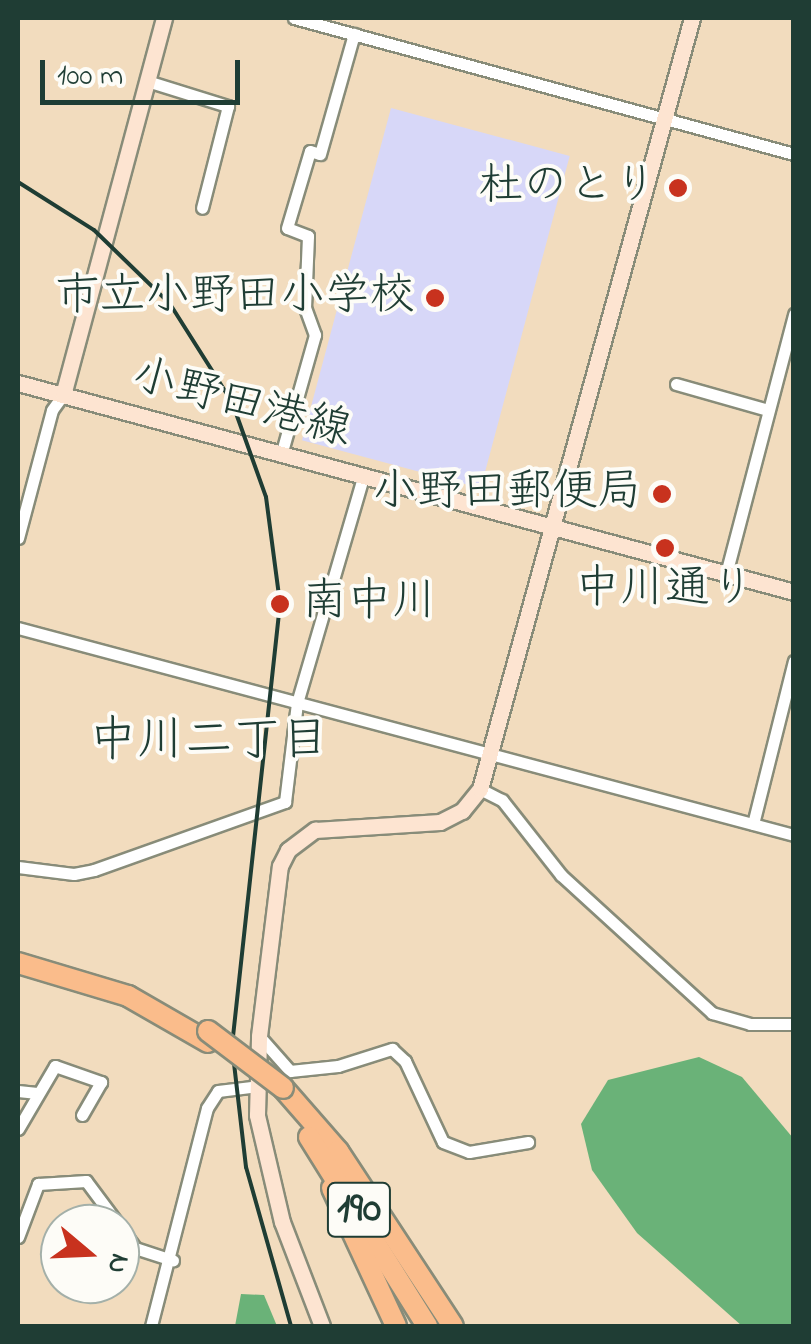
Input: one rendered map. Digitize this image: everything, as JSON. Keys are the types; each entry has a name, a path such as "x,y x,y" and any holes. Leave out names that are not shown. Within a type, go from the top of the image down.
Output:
{"highway":[{"name":"190","path":"18,963 128,996 208,1036 281,1095 427,1326"},
{"path":"281,1095 338,1151 453,1326"},
{"path":"307,1134 396,1326"}],"street":[{"path":"18,538 52,410 63,396 164,18"},
{"path":"294,18 794,154"},
{"path":"322,1326 271,1182 256,1086 275,890 288,850 332,826 440,822 462,812 480,790 692,18"},
{"path":"281,455 315,335 305,308 308,236 286,228 310,151 320,154 354,34"},
{"path":"147,82 228,106 202,208"},
{"path":"726,574 794,314"},
{"name":"小野田港線","path":"18,384 794,592"},
{"path":"676,384 768,410"},
{"path":"18,867 74,874 247,810 272,810 285,802 297,703 363,477"},
{"path":"18,628 794,835"},
{"path":"753,824 794,661"},
{"path":"480,790 502,800 561,875 712,1012 750,1024 794,1024"},
{"path":"259,1036 290,1070 338,1066 392,1049 406,1061 443,1142 469,1152 528,1142"},
{"path":"18,1129 56,1066 101,1082 82,1115"},
{"path":"151,1326 173,1260 212,1097 256,1086"},
{"path":"18,1091 37,1094"},
{"path":"18,1237 38,1184 86,1181 103,1204"},
{"path":"140,1250 173,1260"}],"shaded area":[{"name":"市立小野田小学校","path":"391,108 570,156 481,488 302,440"}],"green space":[{"path":"699,1057 742,1077 793,1138 793,1326 742,1326 637,1233 592,1170 581,1124 608,1080"},
{"path":"241,1294 264,1295 277,1326 235,1326"}],"railway":[{"path":"18,182 94,230 170,304 232,402 266,497 280,604 232,1046 246,1167 291,1326"}],"place":[{"name":"杜のとり","path":"678,188"},
{"name":"市立小野田小学校","path":"435,298"},
{"name":"小野田郵便局","path":"662,494"},
{"name":"中川通り","path":"665,548"},
{"name":"南中川","path":"280,604"}],"district":[{"name":"中川二丁目","path":"209,743"}]}
